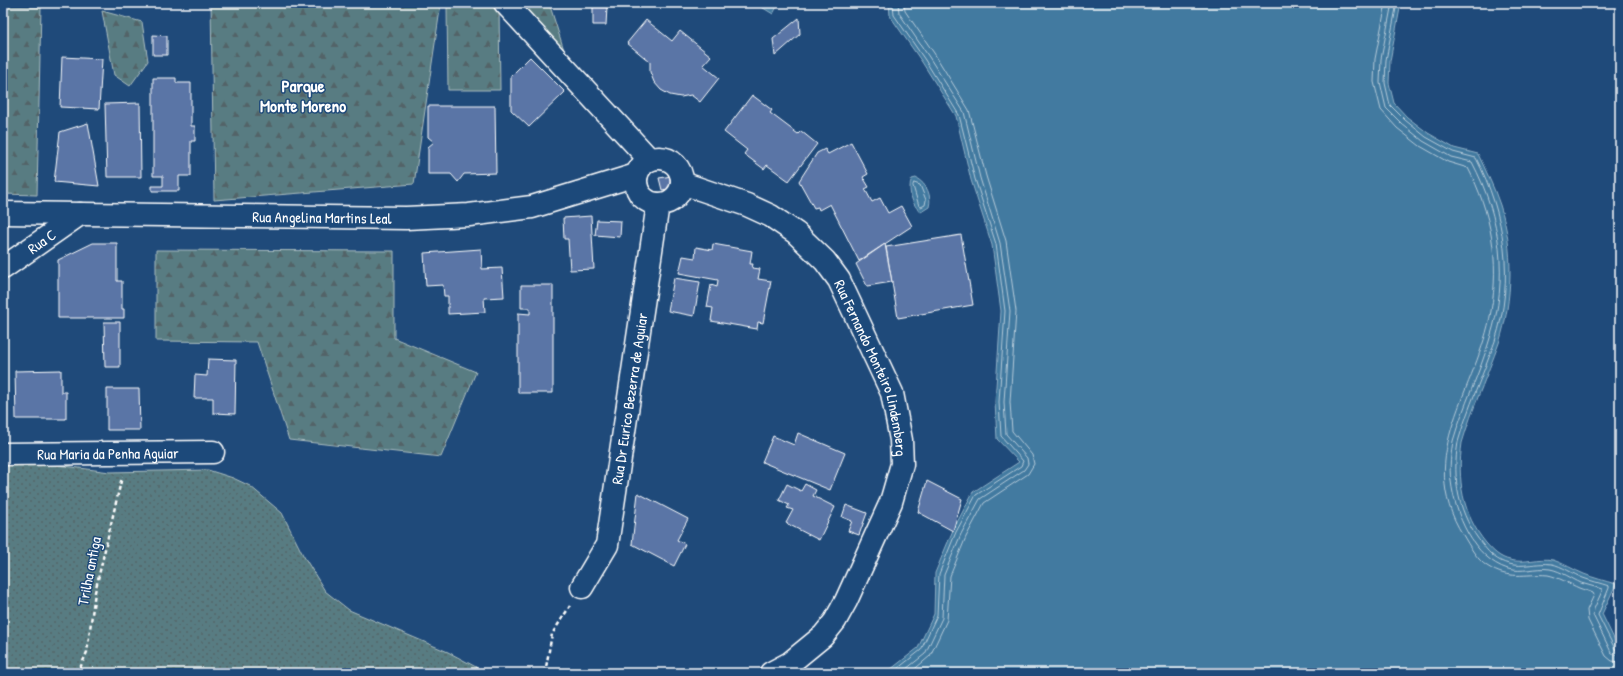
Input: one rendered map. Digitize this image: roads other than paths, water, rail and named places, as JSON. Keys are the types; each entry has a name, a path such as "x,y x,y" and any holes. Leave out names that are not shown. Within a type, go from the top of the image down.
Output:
{"street":[{"path":"505,3 650,159"},
{"path":"658,157 667,158 675,163 680,170 682,183 678,195 671,201 658,204 647,201 637,190 636,176 643,163 650,159 658,157"},
{"name":"Rua Angelina Martins Leal","path":"3,213 406,218 469,215 532,207 636,176"},
{"name":"Rua Fernando Monteiro Lindemberg","path":"682,183 747,205 770,216 796,233 825,261 839,280 892,393 901,440 902,464 891,502 846,601 835,621 823,636 790,663 771,673"},
{"name":"Rua Dr Eurico Bezerra de Aguiar","path":"582,588 607,545 658,204"},
{"name":"Rua C","path":"3,268 80,214"},
{"name":"Rua Maria da Penha Aguiar","path":"3,454 213,452"}],"water":[{"path":"755,3 779,3 773,14"},
{"path":"889,3 1401,3 1390,61 1389,83 1394,103 1407,117 1428,133 1454,148 1478,154 1493,185 1505,222 1508,239 1510,274 1507,309 1499,343 1462,443 1460,470 1463,496 1471,520 1478,532 1486,543 1503,558 1515,561 1543,559 1553,560 1580,572 1616,584 1602,614 1620,651 1620,673 886,673 918,648 934,614 935,573 953,530 973,492 1019,462 997,439 995,402 1001,311 992,245 971,180 956,116 922,62 890,16"},
{"path":"916,178 926,187 930,199 929,207 921,212 915,206 910,192 912,179"}],"district":[{"name":"Parque Monte Moreno","path":"303,95"}]}
